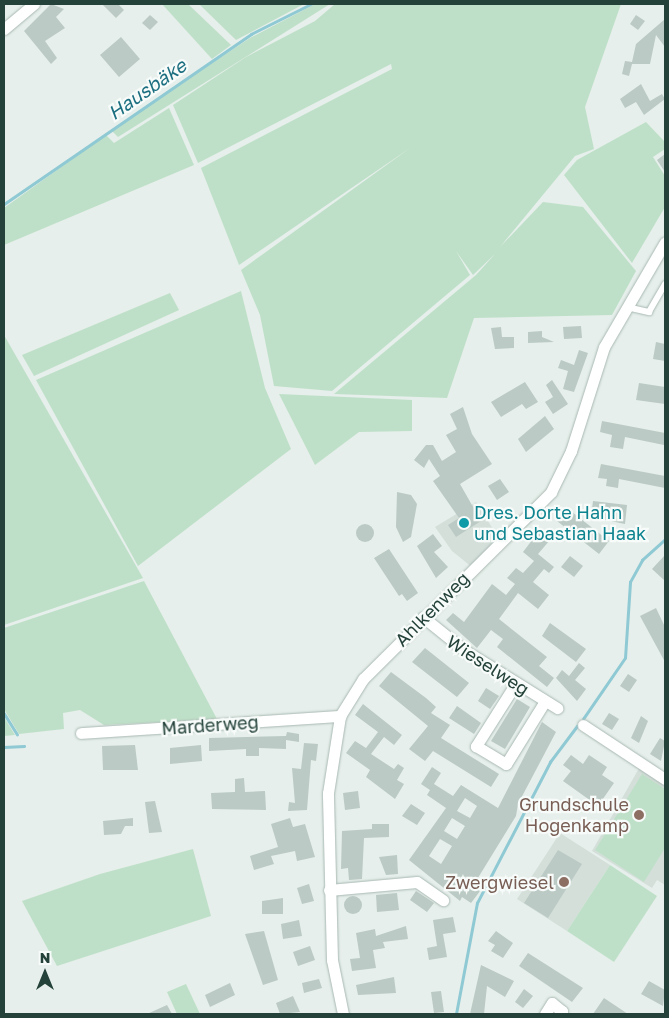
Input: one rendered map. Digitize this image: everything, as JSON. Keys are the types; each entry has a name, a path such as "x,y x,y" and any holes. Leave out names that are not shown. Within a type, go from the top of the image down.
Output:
{"street":[{"path":"4,29 34,4"},
{"name":"Ahlkenweg","path":"343,1014 334,978 329,890 330,764 340,716 363,680 423,617 551,492 571,453 604,347 665,242"},
{"name":"Wieselweg","path":"423,617 442,635 557,708"},
{"path":"516,683 476,746 506,764 545,701"},
{"name":"Marderweg","path":"81,733 340,716"},
{"path":"584,725 665,779"},
{"path":"329,890 417,882 443,900"},
{"path":"545,1014 552,1003 562,1010 559,1014"}],"lane":[{"path":"626,307 649,312 665,284"}],"shaded area":[{"path":"476,502 501,542 473,568 452,551 435,527"},
{"name":"Grundschule Hogenkamp","path":"642,763 665,779 665,885 657,880 652,888 592,851"},
{"name":"Zwergwiesel","path":"560,833 610,865 567,931 517,899"}],"green space":[{"path":"162,4 188,4 231,45 212,59"},
{"path":"199,4 304,4 236,40"},
{"path":"315,4 330,4 118,137 111,130 250,38"},
{"path":"335,4 621,4 585,107 594,149 575,156 500,247 543,202 583,207 636,271 612,315 474,318 447,398 334,394 476,275 495,254 473,275 456,251 470,275 332,391 274,386 260,315 241,270 410,148 239,265 201,168 392,69 391,64 198,163 173,105 246,57 315,21"},
{"path":"169,108 194,165 4,245 4,208 106,135 114,143"},
{"path":"646,122 665,142 665,149 653,157 665,176 665,207 632,263 564,175 577,160"},
{"path":"241,291 265,388 291,449 138,566 36,380"},
{"path":"170,293 179,310 34,376 22,355"},
{"path":"4,335 143,578 4,625"},
{"path":"279,394 412,400 412,431 359,432 315,465"},
{"path":"144,581 217,719 104,725 80,710 63,713 64,729 19,734 4,709 4,628"},
{"path":"4,717 15,735 4,736"},
{"name":"Grundschule Hogenkamp","path":"642,774 665,789 665,848 644,882 595,850"},
{"path":"193,849 211,916 57,966 22,901 100,874"},
{"path":"610,865 657,896 614,962 567,931"},
{"path":"186,984 200,1014 177,1014 167,992"}],"building":[{"path":"51,4 64,9 56,17 65,28 45,41 57,58 51,64 24,31"},
{"path":"102,4 118,4 124,10 116,18"},
{"path":"150,15 158,22 150,30 142,23"},
{"path":"636,15 645,21 638,30 630,24"},
{"path":"665,19 665,47 656,35 650,64 632,64 629,76 622,74 625,61 632,62 636,44"},
{"path":"121,37 140,59 119,77 100,55"},
{"path":"641,84 650,101 662,94 665,99 644,115 636,102 625,108 620,99"},
{"path":"665,154 665,172 657,160"},
{"path":"581,326 582,338 564,339 563,327"},
{"path":"501,327 502,337 514,337 514,348 495,349 491,328"},
{"path":"542,331 542,337 554,342 528,343 528,332"},
{"path":"656,342 665,344 665,361 653,359"},
{"path":"579,350 588,353 574,392 563,389 568,371 558,368 561,360 574,365"},
{"path":"552,380 568,404 553,414 545,402 553,397 546,385"},
{"path":"525,382 538,402 526,409 522,404 501,417 491,402"},
{"path":"639,383 665,387 665,404 636,400"},
{"path":"463,407 472,434 492,464 460,484 481,521 456,537 448,525 459,518 433,481 440,476 429,459 424,468 414,460 426,445 433,445 442,461 456,452 446,435 457,429 450,414"},
{"path":"545,416 554,429 526,452 518,439"},
{"path":"602,421 665,433 664,445 625,437 623,449 610,447 612,435 600,432"},
{"path":"601,464 665,476 665,488 619,479 618,488 606,486 607,479 598,478"},
{"path":"500,479 509,492 497,500 488,486"},
{"path":"397,492 411,495 417,504 411,537 403,542 396,527"},
{"path":"593,501 627,505 625,524 591,517"},
{"path":"567,508 609,541 599,554 557,521"},
{"path":"361,524 369,524 374,529 372,540 361,542 356,537 356,529"},
{"path":"539,531 550,540 538,554 554,567 549,573 544,569 533,582 549,595 538,609 518,593 499,619 547,657 539,666 554,678 547,687 497,647 503,639 491,630 477,648 446,620 453,613 464,622 492,584 506,595 515,584 507,578 516,568 523,573 534,561 523,552"},
{"path":"433,534 442,546 434,552 448,567 436,578 417,546"},
{"path":"389,549 418,593 407,601 402,594 399,596 374,558"},
{"path":"665,555 665,581 652,569"},
{"path":"570,556 583,566 574,577 561,567"},
{"path":"656,608 665,627 665,662 640,616"},
{"path":"550,623 586,649 576,662 542,636"},
{"path":"425,648 469,683 457,697 412,662"},
{"path":"579,663 585,668 575,680 586,689 577,701 556,678 562,670 569,676"},
{"path":"391,672 426,698 436,707 431,713 450,725 441,738 499,774 491,787 433,751 425,761 409,749 428,726 379,686"},
{"path":"628,674 637,680 629,692 620,686"},
{"path":"486,688 499,696 490,709 478,701"},
{"path":"517,699 530,707 505,749 491,741"},
{"path":"363,704 402,735 394,745 384,737 371,754 394,769 398,764 404,768 397,780 404,784 395,799 366,777 370,770 346,753 355,741 366,748 378,732 355,715"},
{"path":"457,706 481,723 474,734 449,718"},
{"path":"609,713 619,719 612,730 602,724"},
{"path":"641,716 648,721 639,743 631,738"},
{"path":"542,722 556,732 518,804 516,816 473,886 480,891 471,903 462,897 460,901 409,860 446,808 427,795 430,790 421,784 432,767 441,773 434,784 453,796 461,785 498,808","holes":["465,798 477,806 470,818 457,811","452,818 465,826 457,839 444,831","440,839 452,846 441,864 429,856"]},
{"path":"287,732 299,734 299,742 286,740 286,749 259,748 259,756 246,756 246,749 209,751 209,738 286,736"},
{"path":"660,738 665,741 661,761 650,754"},
{"path":"304,743 318,744 316,761 311,760 307,810 288,811 289,802 295,803 292,768 301,769"},
{"path":"135,745 138,770 103,770 102,746"},
{"path":"201,745 202,761 170,764 170,748"},
{"path":"571,755 583,764 589,755 607,767 602,775 614,783 598,806 563,781 571,771 563,765"},
{"path":"244,778 245,792 265,791 266,810 212,809 211,793 235,792 235,779"},
{"path":"358,791 360,808 345,810 343,793"},
{"path":"155,801 162,832 149,833 145,802"},
{"path":"411,804 425,813 417,825 402,816"},
{"path":"133,818 133,826 125,826 121,834 104,835 103,821"},
{"path":"290,818 293,827 305,824 315,857 297,861 295,851 271,856 274,864 254,870 250,856 278,847 271,824"},
{"path":"372,824 389,824 389,837 364,838 362,879 349,880 348,868 341,869 342,831 372,829"},
{"path":"558,850 582,864 548,918 524,903"},
{"path":"397,855 398,874 386,875 379,857"},
{"path":"309,884 314,901 302,904 297,888"},
{"path":"416,891 434,903 427,912 410,900"},
{"path":"397,893 399,910 377,912 376,895"},
{"path":"349,896 357,896 362,901 360,912 349,914 344,909 344,901"},
{"path":"283,898 283,914 262,914 262,901"},
{"path":"453,917 456,932 443,934 447,957 429,960 427,948 437,946 433,920"},
{"path":"299,920 302,936 283,939 281,924"},
{"path":"406,926 408,939 383,942 385,948 373,950 376,968 352,971 350,959 360,958 356,933 375,929 376,936"},
{"path":"264,931 278,980 263,985 245,934"},
{"path":"496,931 513,943 503,958 491,951 495,945 488,941"},
{"path":"310,946 315,960 298,966 293,952"},
{"path":"528,953 583,988 572,1002 519,966"},
{"path":"481,965 514,981 505,997 487,986 484,1014 470,1014"},
{"path":"394,977 396,993 358,995 356,985"},
{"path":"319,979 322,988 304,993 302,983"},
{"path":"649,981 665,990 663,1006 641,994"},
{"path":"230,983 235,995 210,1007 205,995"},
{"path":"524,989 533,996 523,1008 515,1002"},
{"path":"441,991 444,1012 434,1013 431,992"},
{"path":"293,996 300,1012 280,1014 276,1003"},
{"path":"604,998 628,1014 593,1014"},
{"path":"167,1005 172,1014 147,1014"}],"waterway":[{"name":"Hausbäke","path":"4,204 251,34 311,4"},
{"path":"583,719 625,658 630,582 642,560 665,539"},
{"path":"4,713 17,734"},
{"path":"456,1014 477,903 550,762 577,726"},
{"path":"4,747 24,746"}],"place":[{"name":"Dres. Dorte Hahn und Sebastian Haak","path":"464,523"},
{"name":"Grundschule Hogenkamp","path":"639,815"},
{"name":"Zwergwiesel","path":"564,882"}]}
